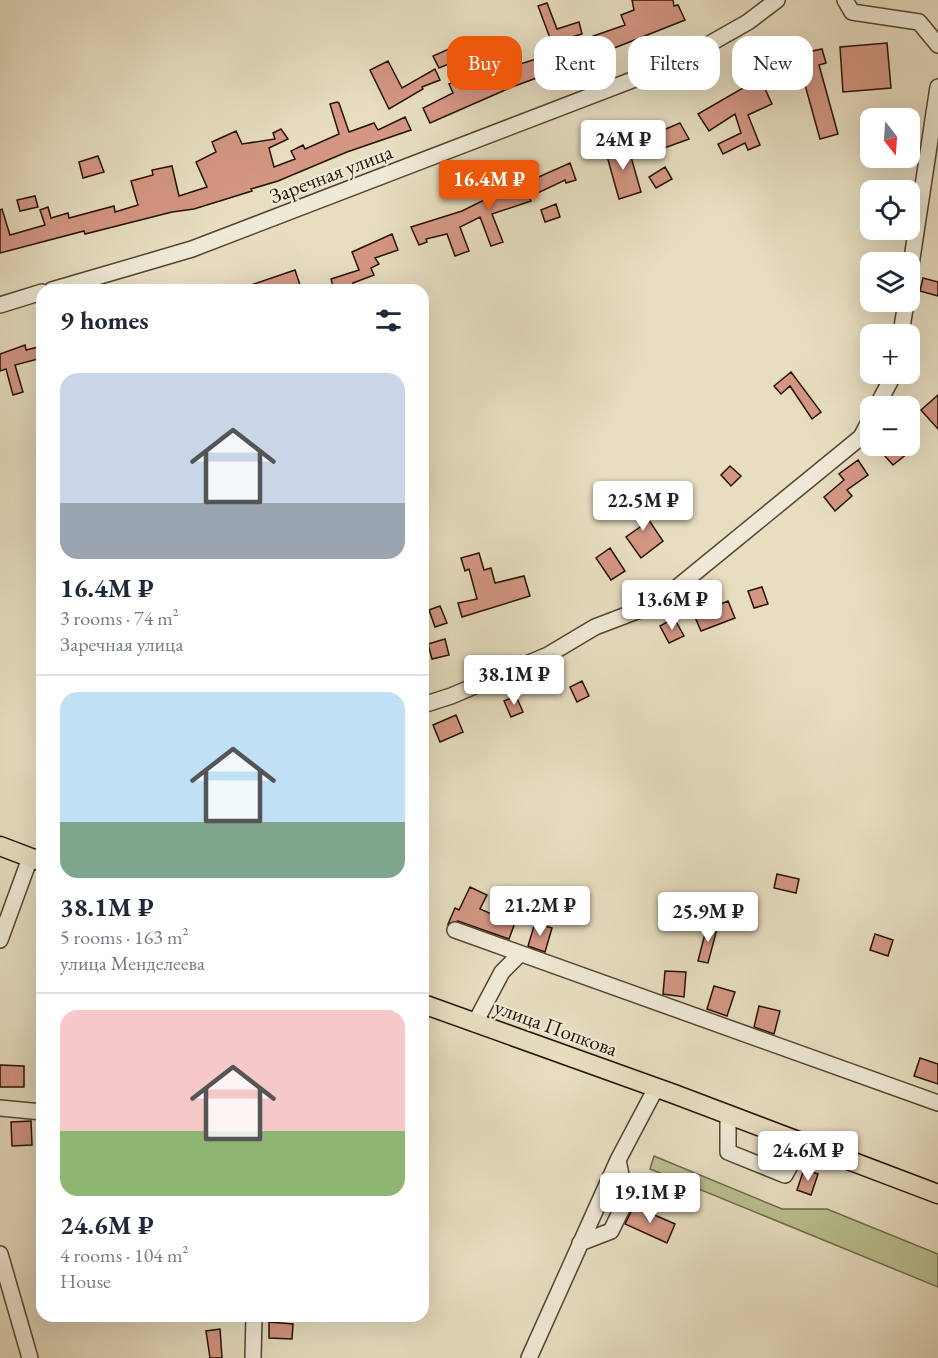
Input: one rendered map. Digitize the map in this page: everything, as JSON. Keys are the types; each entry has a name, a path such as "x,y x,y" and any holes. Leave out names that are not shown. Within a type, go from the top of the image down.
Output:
{"main road":[{"path":"0,846 36,860"},
{"name":"улица Попкова","path":"429,1006 674,1094 938,1194"}],"street":[{"name":"Заречная улица","path":"72,284 192,249 674,64 748,22 777,0"},
{"path":"845,0 852,12 919,22 938,45"},
{"path":"913,252 938,87"},
{"path":"0,304 36,294"},
{"path":"429,703 548,655 595,627 658,603 860,438"},
{"path":"0,940 36,860"},
{"path":"455,930 938,1104"},
{"path":"475,1023 502,972 520,954"},
{"path":"529,1358 618,1160 656,1088"},
{"path":"0,1108 36,1111"},
{"path":"728,1115 728,1152 785,1175 803,1142"},
{"path":"580,1243 611,1231 626,1200 618,1160"},
{"path":"0,1254 30,1358"},
{"path":"253,1358 254,1322"}],"green space":[{"path":"654,1156 782,1209 827,1209 938,1254 938,1287 650,1169"}],"building":[{"path":"632,0 673,0 674,6 678,5 685,20 645,36 628,36 628,43 616,47 616,36 593,36 625,25 621,15 634,10"},
{"path":"547,3 557,29 579,22 582,34 549,36 538,6"},
{"path":"887,43 891,88 843,92 840,47"},
{"path":"822,49 826,63 819,65 838,134 820,139 806,90 813,90 813,51"},
{"path":"447,50 447,65 439,68 433,56"},
{"path":"534,60 534,79 522,83 522,63"},
{"path":"388,61 402,88 435,69 440,80 422,87 423,89 389,109 370,70"},
{"path":"452,90 505,90 430,123 423,108 453,93"},
{"path":"739,90 766,90 772,104 748,115 760,145 748,150 745,143 723,154 718,144 741,133 735,114 709,131 698,114"},
{"path":"337,102 349,132 374,123 378,130 405,117 411,130 347,152 278,181 251,189 252,191 194,209 172,212 85,234 84,231 0,253 0,210 2,209 10,235 45,225 40,210 48,207 51,218 68,213 69,218 114,206 115,212 138,205 131,181 153,175 152,170 172,166 179,196 207,187 196,162 216,152 212,142 236,131 242,144 275,139 273,133 281,129 288,139 269,148 274,167 295,159 291,151 303,145 305,149 339,134 330,104"},
{"path":"680,123 689,139 653,152 647,137"},
{"path":"627,143 641,192 619,199 605,149"},
{"path":"98,156 104,172 83,178 79,162"},
{"path":"570,163 576,180 566,183 565,180 529,197 531,201 492,214 503,242 491,246 480,217 460,227 469,251 455,256 447,234 426,239 427,242 419,245 411,227 462,211 522,181 523,184"},
{"path":"665,167 672,179 656,188 649,177"},
{"path":"35,196 38,207 20,211 17,200"},
{"path":"556,204 560,217 545,222 541,210"},
{"path":"392,234 398,250 375,258 379,264 371,268 374,275 353,284 332,284 331,279 359,270 352,252"},
{"path":"295,270 300,284 254,284"},
{"path":"923,278 938,282 938,296 920,291"},
{"path":"25,345 26,350 36,348 36,360 15,365 23,392 13,395 6,369 0,371 0,354"},
{"path":"791,372 821,412 812,419 790,386 781,394 774,386"},
{"path":"938,395 938,429 921,410"},
{"path":"885,456 904,456 893,465"},
{"path":"858,460 868,475 847,490 852,496 835,511 824,497 844,480 839,474"},
{"path":"730,466 741,476 731,486 721,475"},
{"path":"630,499 642,510 663,541 641,558 626,537 643,525 624,506"},
{"path":"610,548 625,571 611,580 596,558"},
{"path":"479,553 484,570 491,568 495,583 524,576 530,596 462,617 458,603 477,599 469,569 465,571 461,558"},
{"path":"762,587 768,604 754,608 748,591"},
{"path":"728,601 735,618 701,631 694,615"},
{"path":"440,606 447,623 435,627 429,610"},
{"path":"674,618 684,636 669,643 660,626"},
{"path":"445,639 449,655 432,659 429,644"},
{"path":"582,681 589,696 577,702 570,687"},
{"path":"516,696 523,712 511,717 504,701"},
{"path":"456,715 463,732 440,742 433,725"},
{"path":"777,874 799,879 796,893 774,888"},
{"path":"470,887 487,895 480,909 505,920 507,913 517,917 509,939 458,921 448,924 455,908 459,910"},
{"path":"708,922 718,925 708,963 698,961"},
{"path":"535,923 552,928 545,952 528,946"},
{"path":"875,934 893,940 888,956 870,950"},
{"path":"665,971 686,972 684,997 663,994"},
{"path":"714,986 735,992 727,1016 707,1009"},
{"path":"759,1006 780,1011 774,1034 754,1027"},
{"path":"920,1058 938,1064 938,1084 914,1076"},
{"path":"0,1065 24,1066 24,1087 0,1087"},
{"path":"31,1121 32,1145 12,1146 11,1122"},
{"path":"804,1169 818,1174 811,1195 797,1190"},
{"path":"634,1206 675,1224 667,1243 625,1224"},
{"path":"269,1322 293,1324 292,1339 269,1338"},
{"path":"220,1329 222,1358 210,1358 206,1331"}]}
